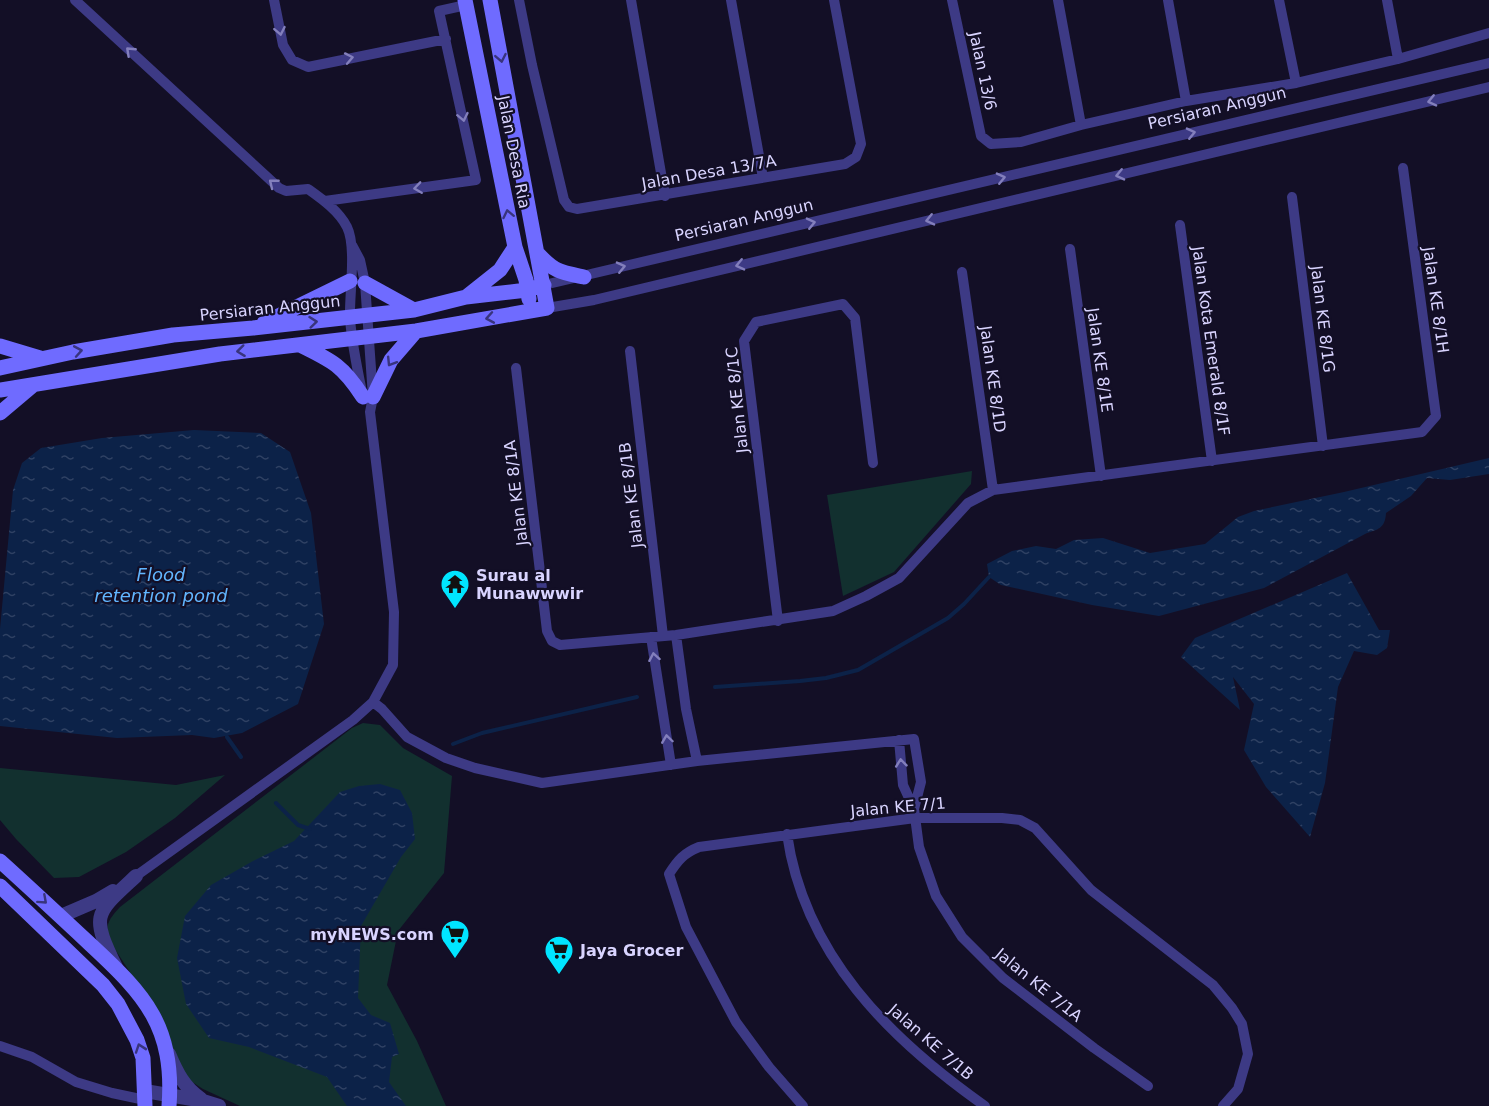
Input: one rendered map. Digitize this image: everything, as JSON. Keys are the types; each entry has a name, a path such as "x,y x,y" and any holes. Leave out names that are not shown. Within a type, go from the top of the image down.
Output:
{"main road":[{"name":"Jalan Desa Ria","path":"490,0 544,285 540,309"},
{"name":"Jalan Desa Ria","path":"466,3 515,247 527,290 540,309"},
{"path":"466,297 500,270 515,247"},
{"path":"538,254 557,271 584,276"},
{"path":"253,328 357,282 414,310"},
{"name":"Persiaran Anggun","path":"0,368 173,335 414,310 466,297 527,290 544,285"},
{"path":"0,390 220,354 416,331 540,309"},
{"path":"299,345 319,354 342,369 369,402 390,360 416,331"},
{"path":"0,346 43,359"},
{"path":"0,413 34,385"},
{"path":"0,861 116,967 146,1001 160,1027 165,1044 169,1074 169,1101"},
{"path":"0,886 103,985 118,1004 137,1040 143,1058 145,1099"},
{"path":"62,916 62,938 66,950"}],"street":[{"path":"62,916 96,902 136,876 319,745 373,702 393,665 394,612 360,337 350,318 360,260 352,245 349,229 342,218 325,201 308,189 286,191 279,189 75,0"},
{"path":"274,0 283,45 292,60 308,67 446,39"},
{"name":"Jalan Desa 13/7A","path":"519,0 564,200 569,207 578,209 845,164 856,157 861,144 834,0"},
{"path":"631,0 665,196"},
{"path":"731,0 764,178"},
{"name":"Jalan 13/6","path":"952,0 981,136 991,144 1021,142 1081,125"},
{"path":"1058,0 1081,125 1186,101 1296,83 1398,59 1486,34"},
{"path":"1167,0 1186,101"},
{"path":"1279,0 1296,83"},
{"path":"1387,0 1398,59"},
{"path":"325,201 476,180 439,11 466,3"},
{"name":"Persiaran Anggun","path":"544,285 1489,63"},
{"path":"540,309 606,297 1489,87"},
{"name":"Jalan KE 8/1H","path":"1323,446 1422,432 1436,416 1403,168"},
{"name":"Jalan KE 8/1G","path":"1292,196 1323,446"},
{"name":"Jalan Kota Emerald 8/1F","path":"1180,225 1212,461"},
{"name":"Jalan KE 8/1E","path":"1070,249 1101,476"},
{"name":"Jalan KE 8/1D","path":"962,272 993,490"},
{"path":"357,282 366,316 360,337"},
{"name":"Jalan KE 8/1C","path":"778,621 744,341 756,322 843,304 855,318 873,463"},
{"name":"Jalan KE 8/1B","path":"630,351 663,636"},
{"name":"Jalan KE 8/1A","path":"516,368 548,631 552,641 560,645 651,637"},
{"path":"671,765 651,637 778,621 833,611 866,597 899,578 968,503 993,490 1323,446"},
{"path":"676,635 686,709 697,761"},
{"path":"373,702 407,737 446,758 475,768 542,783 697,761 914,739 921,782 914,814"},
{"path":"899,740 903,785 914,814"},
{"name":"Jalan KE 7/1","path":"803,1106 769,1067 736,1022 686,927 669,874 687,852 699,847 914,814 1020,820 1035,828 1091,890 1213,985 1242,1024 1248,1054 1238,1089 1223,1106"},
{"name":"Jalan KE 7/1A","path":"914,814 919,847 936,896 962,937 1003,978 1148,1086"},
{"name":"Jalan KE 7/1B","path":"787,834 790,855 802,898 827,946 857,994 898,1037 945,1078 985,1106"},
{"path":"116,967 100,933 100,919 107,903 136,876"},
{"path":"165,1044 182,1082 187,1089 203,1101"},
{"path":"0,1046 32,1058 76,1082 112,1093 145,1099 203,1101 219,1106"}],"green space":[{"path":"972,471 971,484 894,572 843,596 827,495"},
{"path":"363,723 380,725 403,748 452,776 444,873 398,931 387,985 417,1041 446,1106 240,1106 203,1089 186,1078 173,1057 159,1017 109,940 107,930 109,922 120,907 352,728"},
{"path":"0,768 176,785 225,775 175,818 126,852 79,877 54,878 0,820"}],"water":[{"name":"Flood retention pond","path":"194,430 261,433 290,452 311,513 324,624 298,704 242,733 214,738 192,735 117,738 0,726 0,629 13,490 22,463 41,448 102,438"},
{"path":"1489,458 1489,474 1450,480 1427,478 1411,496 1386,513 1380,528 1264,588 1159,616 1092,605 1001,585 989,577 987,564 1012,551 1036,546 1056,549 1074,540 1103,538 1150,553 1205,544 1238,517 1254,511"},
{"path":"1347,573 1379,630 1390,630 1387,648 1377,655 1354,651 1338,687 1325,783 1310,837 1266,787 1244,750 1254,704 1233,677 1240,710 1181,657 1195,638"},
{"path":"380,784 400,790 412,813 415,839 401,857 361,926 358,998 371,1015 390,1023 399,1054 392,1057 389,1082 406,1106 347,1106 327,1077 249,1047 209,1038 186,1004 177,958 185,916 211,885 294,841 340,792 359,786"}],"waterway":[{"path":"715,687 826,678 858,670 948,618 989,577"},
{"path":"453,744 482,733 637,697"},
{"path":"227,737 241,757"},
{"path":"276,803 298,825 310,829"}],"place":[{"name":"Surau al Munawwwir","path":"455,610"},
{"name":"myNEWS.com","path":"455,960"},
{"name":"Jaya Grocer","path":"559,976"}]}
